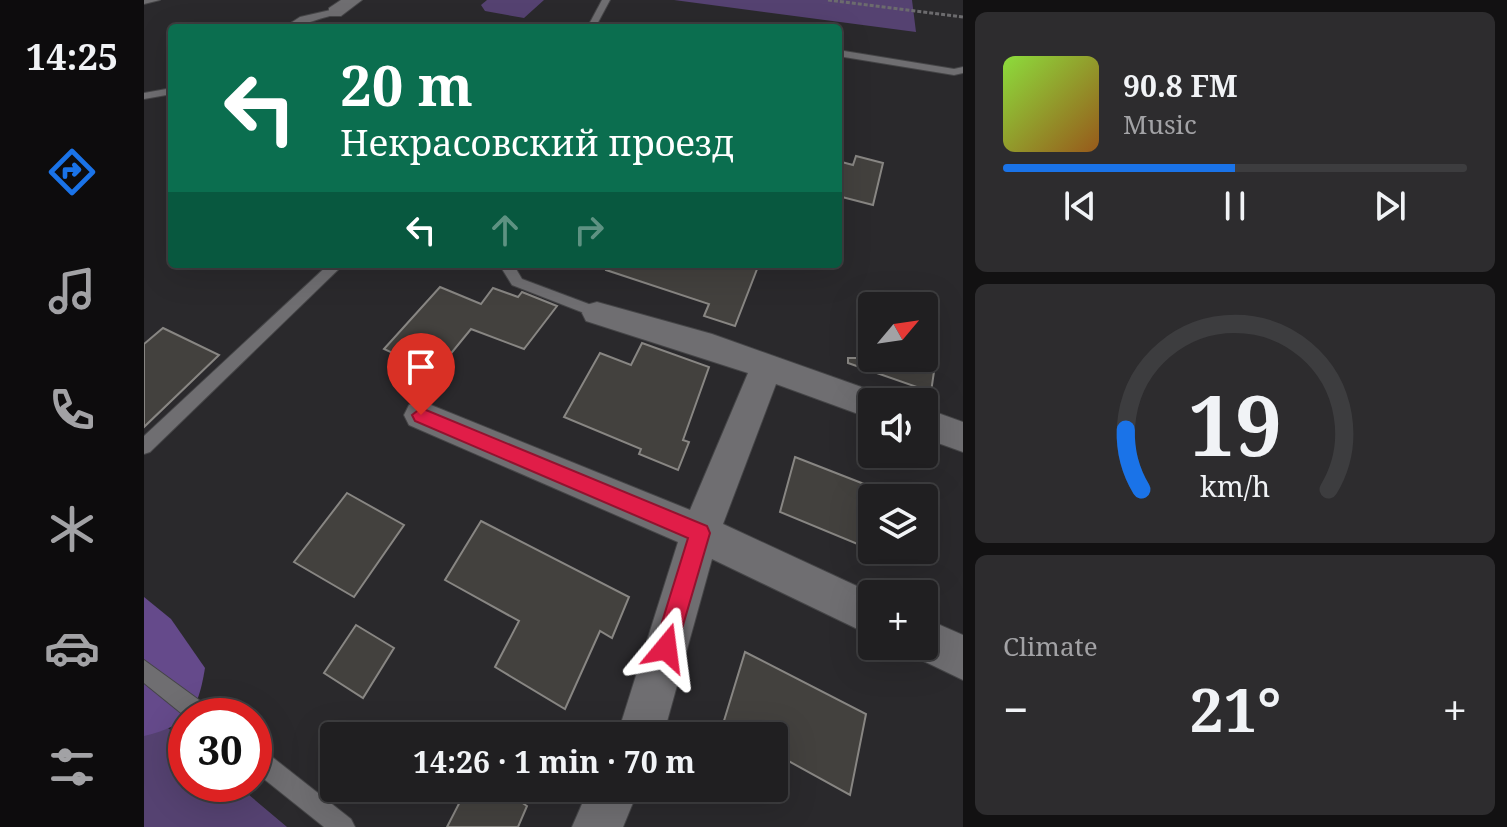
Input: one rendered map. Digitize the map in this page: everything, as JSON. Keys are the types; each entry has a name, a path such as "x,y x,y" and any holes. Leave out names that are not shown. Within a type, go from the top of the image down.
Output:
{"street":[{"path":"335,12 353,0"},
{"path":"597,313 701,343 858,400"},
{"path":"644,722 700,533 766,368"},
{"path":"421,415 700,533 858,608"},
{"path":"938,428 963,437"},
{"path":"938,646 963,658"},
{"path":"597,827 609,802"}],"lane":[{"path":"144,1 156,0"},
{"path":"593,24 606,0"},
{"path":"294,24 335,12"},
{"path":"842,54 954,72 963,70"},
{"path":"144,96 168,92"},
{"path":"144,447 333,268"},
{"path":"508,268 517,282 597,313"},
{"path":"144,670 179,698"},
{"path":"272,771 343,827"}],"path":[{"path":"828,0 963,17"}],"shaded area":[{"path":"487,0 544,0 524,18 485,11 481,5"},
{"path":"674,0 912,0 916,32"},
{"path":"144,597 171,619 205,668 198,698 168,698 168,729 144,736"},
{"path":"144,708 168,728 168,802 257,802 287,827 144,827"}],"building":[{"path":"856,156 883,163 873,205 842,197 842,162 853,165"},
{"path":"757,268 735,326 704,316 709,304 606,270"},
{"path":"440,287 481,304 493,288 518,297 522,292 557,306 524,349 471,329 435,373 384,349"},
{"path":"163,328 219,355 144,427 144,344"},
{"path":"642,343 709,367 683,440 689,442 678,470 639,454 641,449 564,417 600,353 631,365"},
{"path":"848,358 858,358 858,366 848,363"},
{"path":"874,372 934,372 932,388 920,388"},
{"path":"795,457 864,484 858,484 858,544 780,512"},
{"path":"347,493 404,525 354,597 294,562"},
{"path":"481,521 629,597 612,638 600,631 565,709 495,667 519,621 445,580"},
{"path":"356,625 394,648 363,698 324,673"},
{"path":"745,652 866,714 850,795 788,761 788,722 724,722"},
{"path":"460,802 521,802 527,806 518,827 447,827"}],"route":[{"path":"421,415 700,533 666,648"}]}
